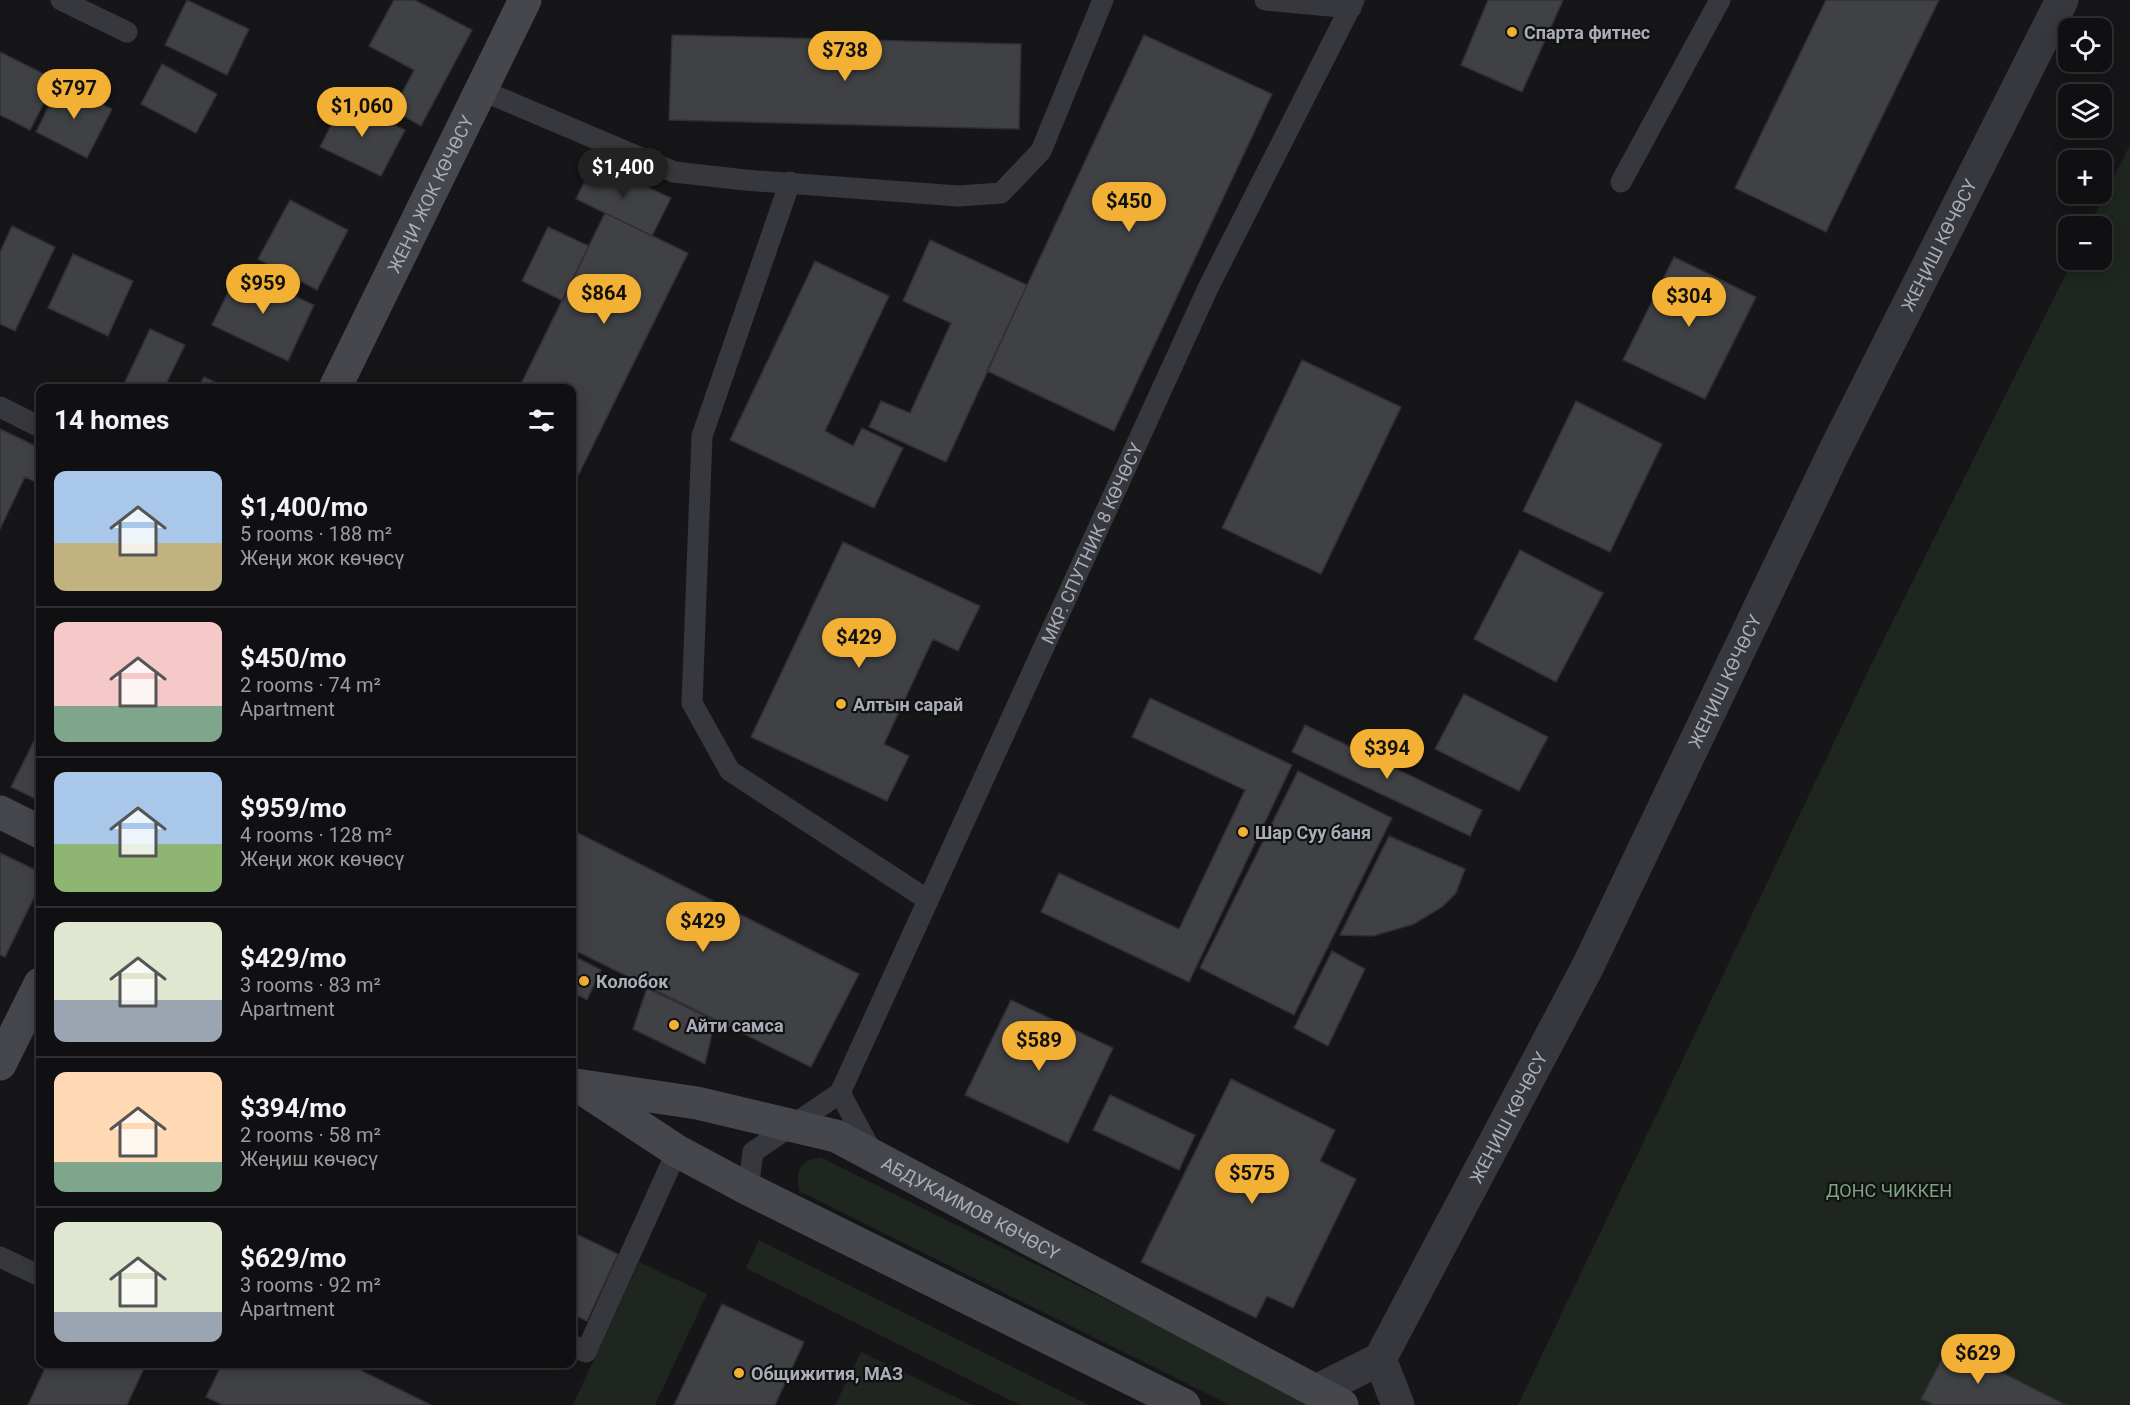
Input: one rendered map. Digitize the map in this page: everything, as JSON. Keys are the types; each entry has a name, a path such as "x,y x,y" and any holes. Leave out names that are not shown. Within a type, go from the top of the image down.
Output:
{"main road":[{"name":"ЖЕҢИ ЖОК КӨЧӨСҮ","path":"337,384 525,0"},
{"path":"0,812 36,830"},
{"path":"0,1064 36,992"},
{"name":"АБДУКАИМОВ КӨЧӨСҮ","path":"576,1084 698,1103 836,1136 1329,1398"},
{"name":"АБДУКАИМОВ КӨЧӨСҮ","path":"576,1085 677,1151 748,1189 1184,1405"}],"street":[{"name":"ЖЕҢИШ КӨЧӨСҮ","path":"1380,1359 1587,968 1834,452 2062,0"},
{"path":"1329,1398 1380,1359 1398,1405"}],"lane":[{"path":"61,0 127,32"},
{"path":"481,90 674,172 958,196 1001,193 1041,151 1103,0"},
{"path":"1265,0 1353,4"},
{"path":"1621,182 1720,0"},
{"name":"МКР. СПУТНИК 8 КӨЧӨСҮ","path":"840,1093 1208,288 1353,4"},
{"path":"790,182 702,435 692,703 730,771 928,900"},
{"path":"0,407 36,425"},
{"path":"748,1189 753,1152 840,1093 875,1157"},
{"path":"576,1348 586,1352 677,1151"},
{"path":"0,1257 36,1274"}],"green space":[{"name":"ДОНС ЧИККЕН","path":"2130,145 2130,1405 1518,1405 1870,667 2068,270 2112,270 2112,216 2094,216 2100,204 2112,204 2112,181"},
{"path":"820,1157 1318,1405 1230,1405 799,1191 800,1168 807,1161"},
{"path":"759,1240 1089,1405 1020,1405 746,1268"},
{"path":"639,1262 707,1294 655,1405 573,1405"},
{"path":"861,1352 972,1405 835,1405"}],"building":[{"path":"187,0 249,29 227,75 165,45"},
{"path":"394,0 415,0 472,30 421,126 393,110 414,70 369,46"},
{"name":"Спарта фитнес","path":"1488,0 1563,0 1522,92 1461,65"},
{"path":"1826,0 1939,0 1826,232 1735,188"},
{"path":"672,35 1021,44 1019,129 669,120"},
{"path":"1144,35 1272,94 1114,431 987,371"},
{"path":"0,52 56,80 30,130 0,115"},
{"path":"162,64 217,94 196,133 141,104"},
{"path":"60,83 112,109 87,158 36,132"},
{"path":"344,100 405,130 381,176 320,147"},
{"path":"594,162 671,198 652,236 576,199"},
{"path":"290,200 348,230 317,290 258,259"},
{"path":"605,213 688,253 576,480 576,384 521,384"},
{"path":"12,226 55,247 15,331 0,324 0,252"},
{"path":"548,227 589,246 563,301 522,281"},
{"path":"930,240 1027,285 946,462 869,427 881,401 910,413 951,323 903,301"},
{"path":"73,254 133,281 108,336 48,308"},
{"path":"1674,257 1756,297 1705,399 1623,360"},
{"path":"815,261 889,296 825,431 853,446 862,428 903,448 874,508 730,440"},
{"path":"239,270 314,305 288,361 212,325"},
{"path":"150,329 185,345 166,384 124,384"},
{"path":"1302,360 1401,407 1321,574 1222,528"},
{"path":"204,377 219,384 200,384"},
{"path":"1576,401 1662,444 1610,552 1523,511"},
{"path":"0,429 36,446 36,482 25,477 0,529"},
{"path":"843,542 980,606 958,651 933,639 884,744 909,756 887,801 751,737"},
{"path":"1520,550 1603,593 1556,682 1474,639"},
{"path":"1464,694 1548,737 1519,791 1435,749"},
{"name":"Шар Суу баня","path":"1150,698 1292,765 1189,982 1041,912 1059,873 1179,929 1245,790 1132,737"},
{"path":"1305,725 1482,810 1470,836 1292,752"},
{"path":"36,737 36,799 11,787"},
{"path":"1298,771 1392,818 1294,1015 1200,968"},
{"path":"576,832 859,974 811,1067 576,951"},
{"path":"1389,836 1465,869 1456,893 1442,907 1414,924 1373,936 1340,935"},
{"path":"0,853 36,870 36,893 5,957 0,955"},
{"path":"1332,951 1365,969 1328,1046 1294,1028"},
{"name":"Колобок","path":"576,957 601,970 587,1000 576,994"},
{"name":"Айти самса","path":"647,988 715,1021 705,1064 633,1029"},
{"path":"1011,1000 1113,1048 1068,1143 965,1095"},
{"path":"1231,1079 1335,1130 1320,1161 1356,1179 1293,1308 1267,1296 1256,1318 1141,1262"},
{"path":"1110,1095 1195,1135 1179,1170 1093,1130"},
{"path":"576,1234 618,1254 587,1321 576,1316"},
{"name":"Общижития, МАЗ","path":"722,1304 804,1342 775,1405 674,1405"},
{"path":"1949,1345 2066,1405 1934,1405 1921,1399"},
{"path":"45,1368 144,1368 127,1405 28,1405"},
{"path":"220,1368 356,1368 431,1405 223,1405 206,1397"}],"place":[{"name":"Спарта фитнес","path":"1512,32"},
{"name":"Алтын сарай","path":"841,704"},
{"name":"Шар Суу баня","path":"1243,832"},
{"name":"Колобок","path":"584,981"},
{"name":"Айти самса","path":"674,1025"},
{"name":"Общижития, МАЗ","path":"739,1373"}]}
